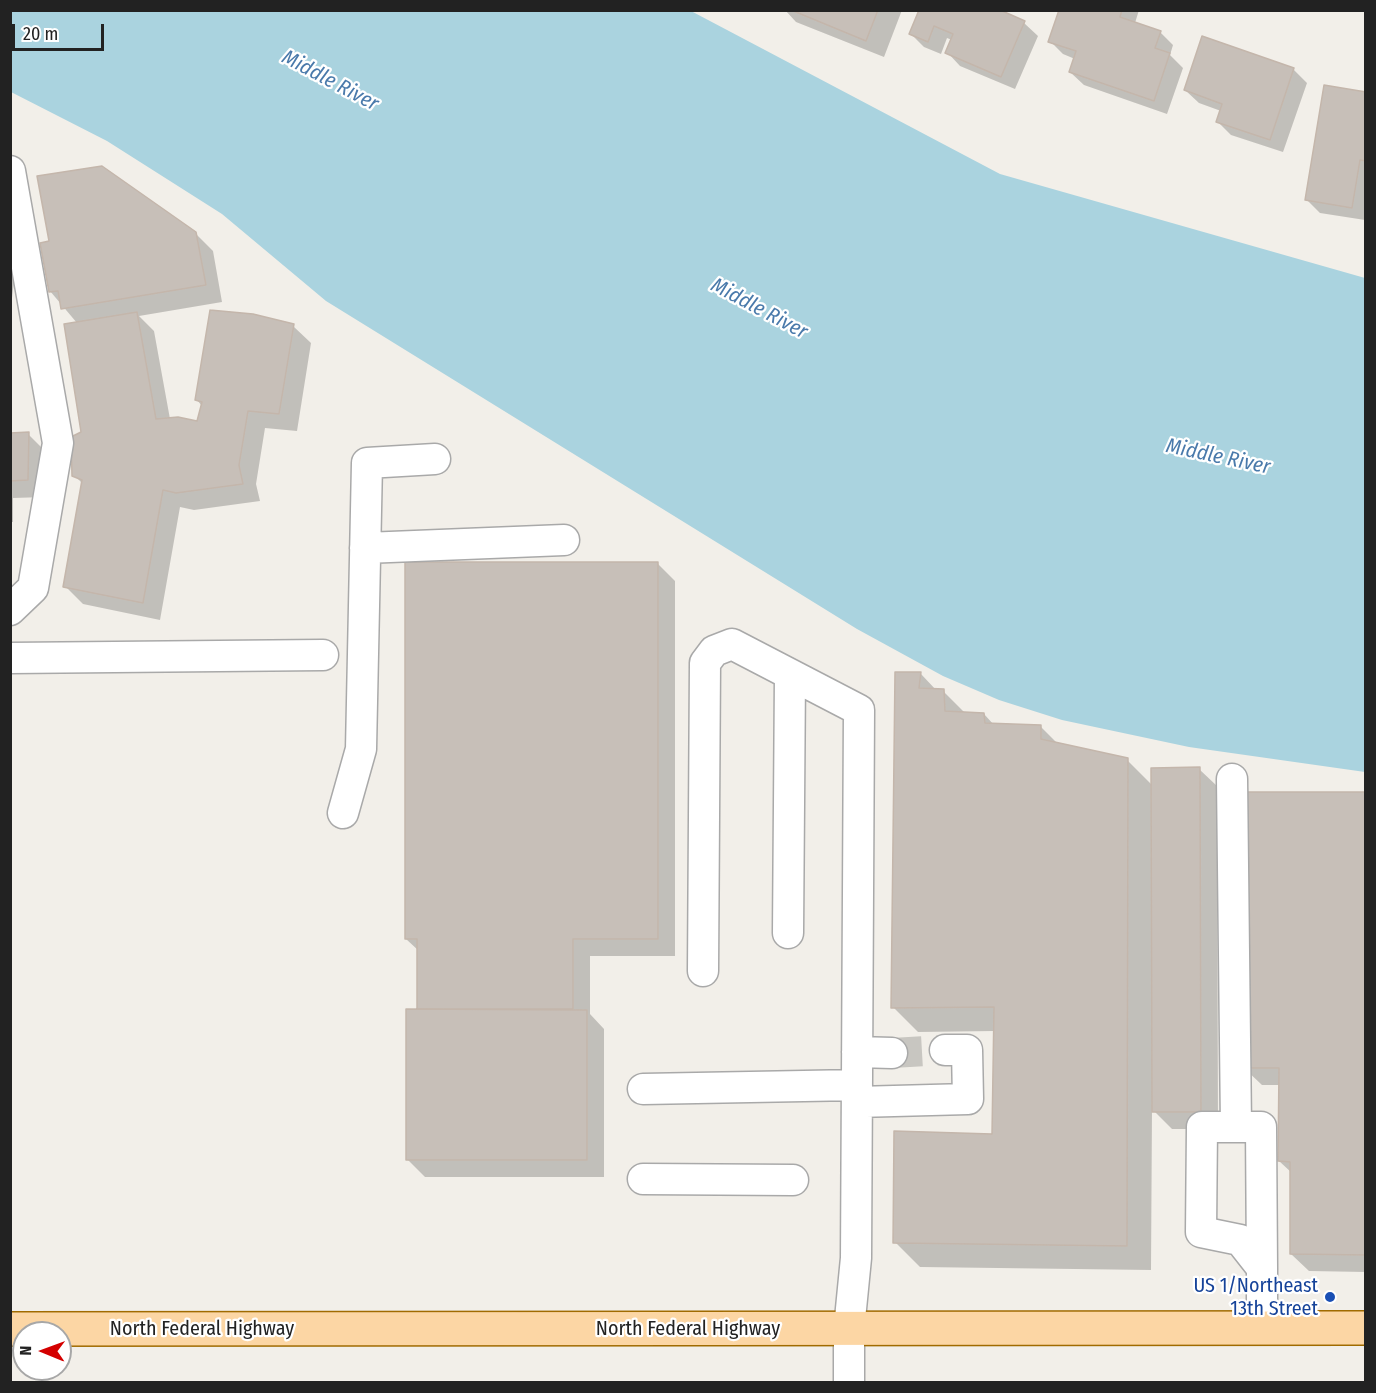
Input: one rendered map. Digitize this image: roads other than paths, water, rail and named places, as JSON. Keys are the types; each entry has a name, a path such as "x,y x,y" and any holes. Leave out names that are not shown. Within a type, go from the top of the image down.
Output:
{"main road":[{"name":"North Federal Highway","path":"10,1329 1365,1328"}],"street":[{"path":"11,182 58,443 33,588 13,605"},
{"path":"343,813 361,749 367,463 435,459"},
{"path":"365,548 564,540"},
{"path":"703,971 705,663 714,651 732,644 859,710 856,1258 849,1329 849,1383"},
{"path":"10,658 324,655"},
{"path":"788,933 790,675"},
{"path":"1232,778 1236,1127"},
{"path":"643,1089 857,1093 968,1100 967,1050 945,1050"},
{"path":"857,1052 892,1053"},
{"path":"1262,1268 1240,1240 1201,1232 1202,1126 1261,1127 1262,1268 1262,1328"},
{"path":"643,1179 793,1180"}],"water":[{"name":"Middle River","path":"10,11 691,11 1000,174 1365,278 1365,772 1189,747 1062,720 999,700 943,676 857,629 326,301 222,214 107,141 11,92"}],"tunnel":[{"path":"892,1053 945,1050"}],"place":[{"name":"US 1/Northeast 13th Street","path":"1330,1297"}]}
